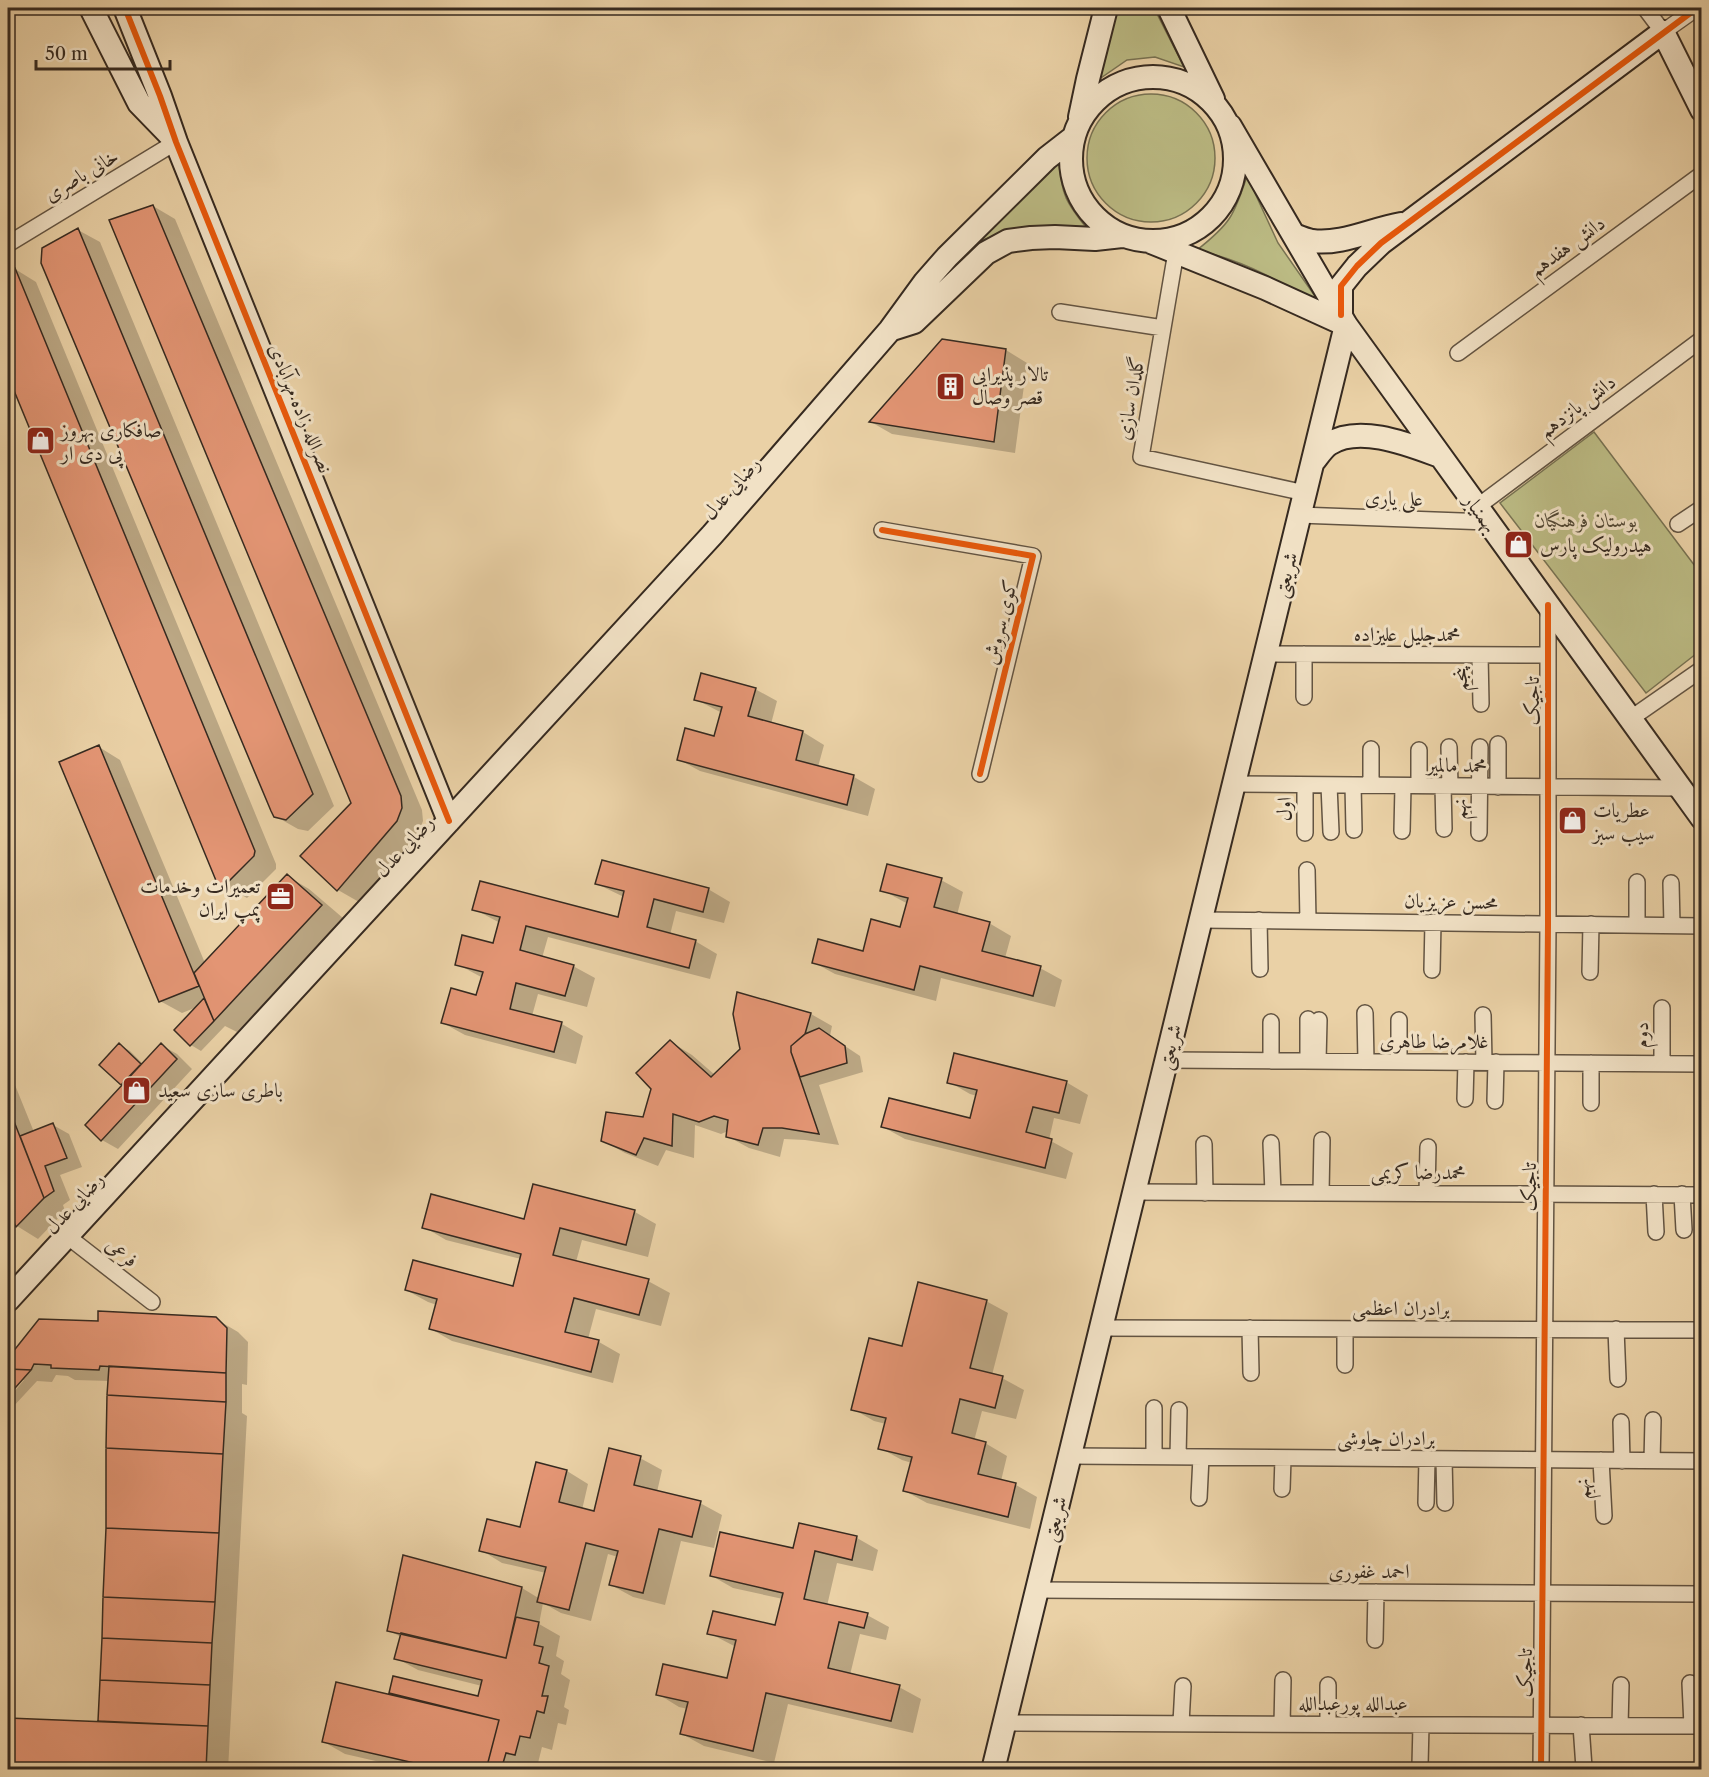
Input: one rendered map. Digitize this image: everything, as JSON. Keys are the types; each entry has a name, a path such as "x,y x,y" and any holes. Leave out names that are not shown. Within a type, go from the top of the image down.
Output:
{"main road":[{"name":"نصرالله زاده مهرآبادی","path":"91,8 139,103 176,142"},
{"name":"نصرالله زاده مهرآبادی","path":"125,8 176,142 449,821"},
{"path":"1088,8 1088,80"},
{"path":"1106,8 1071,146 1072,174 1081,200 1099,221 1122,236"},
{"path":"1150,242 1178,238 1202,226 1222,206 1234,180 1237,153 1230,126 1215,103 1169,8"},
{"path":"1663,32 1700,106"},
{"name":"شریعتی","path":"993,1770 1313,462 1344,320 1341,286 1357,266 1408,222 1663,32"},
{"path":"1077,128 1096,98 1118,84 1143,76 1170,77 1195,87 1215,103"},
{"name":"بهمنیار","path":"1230,126 1344,320 1701,818"},
{"name":"رضایی عدل","path":"8,1300 712,535 890,330 947,257 1077,128"},
{"path":"1294,235 1312,241 1341,240 1377,228 1408,222"},
{"path":"890,330 914,322 986,253 1008,241 1043,237 1095,239 1122,236 1150,242 1344,320"},
{"path":"1313,462 1329,444 1353,436 1377,437 1440,456"}],"street":[{"path":"1645,8 1663,32 1697,8"},
{"name":"خانی باصری","path":"8,244 176,142"},
{"name":"دانش هفدهم","path":"1458,353 1701,174"},
{"name":"گلدان سازی","path":"1176,252 1141,457 1305,493"},
{"path":"1060,312 1163,328"},
{"name":"دانش پانزدهم","path":"1483,514 1701,339"},
{"path":"1678,524 1701,507"},
{"name":"علی یاری","path":"1299,515 1483,514"},
{"name":"کوی سروش","path":"882,530 1033,556 980,774"},
{"name":"تاجیک","path":"1541,1770 1549,787 1548,605"},
{"name":"محمدجلیل علیزاده","path":"1266,654 1548,655"},
{"path":"1304,654 1304,697"},
{"name":"پنجم","path":"1480,655 1481,704"},
{"path":"1630,719 1701,669"},
{"path":"1497,744 1498,787"},
{"path":"1444,829 1449,747"},
{"name":"نهم","path":"1479,833 1480,747"},
{"path":"1371,749 1371,785"},
{"path":"1419,750 1419,786"},
{"name":"محمد مالمیر","path":"1234,784 1680,788"},
{"name":"اول","path":"1305,784 1305,833"},
{"path":"1329,785 1331,832"},
{"path":"1353,785 1354,830"},
{"path":"1402,786 1402,831"},
{"path":"1307,870 1308,921"},
{"path":"1637,882 1637,925"},
{"path":"1671,883 1672,925"},
{"name":"محسن عزیزیان","path":"1200,920 1701,926"},
{"path":"1259,920 1260,969"},
{"path":"1432,970 1433,922"},
{"path":"1590,972 1591,924"},
{"name":"دوم","path":"1662,1008 1662,1063"},
{"path":"1365,1013 1366,1061"},
{"path":"1483,1015 1495,1101"},
{"path":"1313,1061 1314,1019"},
{"path":"1399,1020 1400,1062"},
{"path":"1271,1022 1271,1061"},
{"name":"غلامرضا طاهری","path":"1166,1060 1701,1064"},
{"path":"1465,1099 1466,1062"},
{"path":"1591,1063 1591,1103"},
{"path":"1321,1193 1322,1140"},
{"path":"1271,1143 1274,1193"},
{"path":"1204,1144 1205,1192"},
{"path":"1427,1193 1428,1147"},
{"name":"محمدرضا کریمی","path":"1134,1192 1701,1195"},
{"path":"1654,1194 1656,1232"},
{"path":"1682,1194 1684,1230"},
{"name":"فرعی","path":"67,1236 152,1302"},
{"name":"برادران اعظمی","path":"1101,1328 1701,1330"},
{"path":"1250,1328 1251,1373"},
{"path":"1345,1329 1345,1365"},
{"path":"1616,1329 1618,1379"},
{"path":"1154,1408 1154,1457"},
{"path":"1178,1457 1179,1410"},
{"path":"1652,1461 1653,1420"},
{"path":"1621,1422 1622,1461"},
{"name":"برادران چاوشی","path":"1069,1456 1701,1461"},
{"path":"1199,1498 1201,1457"},
{"path":"1282,1458 1282,1489"},
{"path":"1426,1459 1426,1503"},
{"path":"1444,1459 1445,1503"},
{"name":"نهم","path":"1601,1461 1604,1516"},
{"name":"احمد غفوری","path":"1036,1590 1701,1594"},
{"path":"1375,1640 1376,1592"},
{"path":"1282,1724 1283,1680"},
{"path":"1690,1683 1697,1726"},
{"path":"1328,1684 1328,1724"},
{"path":"1620,1726 1621,1685"},
{"path":"1181,1723 1183,1686"},
{"name":"عبدالله پورعبدالله","path":"1004,1722 1697,1726"},
{"path":"1420,1765 1421,1725"},
{"path":"1581,1725 1584,1768"}],"green space":[{"path":"1115,8 1154,8 1184,67 1155,57 1127,60 1095,82"},
{"path":"1151,94 1176,99 1196,113 1210,133 1215,158 1210,183 1196,203 1176,217 1151,222 1126,217 1106,203 1092,183 1087,158 1092,133 1106,113 1126,99"},
{"path":"1059,159 1061,182 1066,198 1089,231 1000,234 980,241 953,262 986,227 1022,199"},
{"path":"1247,176 1278,243 1326,312 1264,274 1197,250 1230,218"},
{"name":"بوستان فرهنگیان","path":"1594,432 1701,574 1701,650 1646,693 1500,503"}],"building":[{"path":"153,205 401,796 402,808 397,821 337,891 300,856 351,803 109,220"},
{"path":"78,228 313,794 286,820 274,817 271,811 41,263 42,248"},
{"path":"15,268 255,851 254,856 224,886 217,883 8,376 8,272"},
{"name":"تالار پذیرایی قصر وصال","path":"942,339 1006,349 994,442 869,422"},
{"path":"701,673 756,688 748,716 803,731 796,760 854,775 847,805 677,760 685,728 714,736 722,707 694,700"},
{"path":"99,745 199,986 159,1002 59,762"},
{"path":"602,860 709,888 703,912 654,899 647,927 696,940 689,968 526,926 520,950 574,965 565,996 516,983 510,1009 562,1022 554,1052 441,1023 451,988 476,995 483,972 455,965 462,935 493,943 500,917 472,910 480,881 618,917 624,891 595,884"},
{"path":"887,864 942,878 934,907 990,922 982,951 1041,966 1033,996 920,966 914,990 812,963 818,939 863,951 871,919 900,927 908,898 880,891"},
{"path":"287,874 322,905 214,1021 194,973"},
{"path":"737,992 811,1013 805,1034 791,1046 791,1052 819,1134 782,1128 763,1128 758,1145 726,1137 728,1120 714,1116 699,1122 673,1114 672,1146 644,1138 636,1155 601,1141 606,1112 643,1117 651,1089 636,1073 670,1040 711,1077 740,1049 733,1014"},
{"path":"204,998 214,1021 190,1046 174,1030"},
{"path":"819,1028 845,1046 847,1063 800,1077 791,1046 805,1034"},
{"path":"119,1043 141,1064 121,1085 99,1065"},
{"path":"161,1043 177,1059 101,1141 85,1125"},
{"path":"954,1053 1067,1081 1059,1113 1033,1107 1026,1132 1052,1139 1045,1168 881,1127 889,1098 970,1118 977,1090 947,1083"},
{"path":"8,1106 44,1198 16,1227 8,1208"},
{"path":"53,1123 67,1158 45,1166 54,1191 44,1198 20,1136"},
{"path":"533,1184 635,1210 626,1245 560,1228 553,1255 649,1279 639,1315 574,1298 565,1332 599,1340 591,1372 429,1329 437,1299 405,1290 413,1260 513,1286 521,1254 422,1228 431,1194 524,1219"},
{"path":"918,1282 987,1300 970,1368 1003,1376 995,1408 960,1399 952,1433 986,1442 978,1474 1016,1483 1008,1517 903,1491 912,1457 878,1449 886,1418 851,1410 869,1338 902,1346"},
{"path":"98,1311 216,1317 227,1328 226,1373 100,1366 99,1370 51,1368 51,1365 34,1364 31,1370 8,1369 8,1358 39,1319 98,1321"},
{"path":"109,1366 226,1373 226,1402 107,1395"},
{"path":"8,1369 31,1370 8,1396"},
{"path":"107,1395 226,1402 223,1454 106,1448"},
{"path":"106,1448 223,1454 219,1533 106,1528"},
{"path":"609,1448 641,1456 634,1485 701,1501 692,1537 659,1529 643,1593 609,1585 618,1551 586,1543 569,1610 537,1602 546,1567 479,1551 487,1519 520,1527 536,1462 567,1470 559,1502 594,1511"},
{"path":"799,1523 857,1536 852,1560 815,1551 804,1599 868,1613 864,1628 839,1622 828,1668 900,1685 891,1721 766,1693 753,1751 680,1734 688,1702 656,1695 663,1664 727,1678 736,1640 707,1634 713,1611 775,1625 783,1593 710,1576 720,1532 793,1548"},
{"path":"106,1528 219,1533 215,1602 103,1597"},
{"path":"403,1555 522,1587 506,1658 387,1631"},
{"path":"103,1597 215,1602 212,1643 102,1638"},
{"path":"516,1617 539,1622 534,1645 543,1647 539,1663 549,1666 542,1696 548,1696 544,1713 537,1711 530,1738 520,1736 515,1755 506,1753 501,1770 487,1766 499,1720 389,1693 393,1676 478,1696 482,1680 394,1659 401,1633 506,1658"},
{"path":"102,1638 212,1643 210,1685 100,1680"},
{"path":"100,1680 210,1685 208,1726 98,1721"},
{"path":"336,1682 499,1720 486,1770 445,1770 322,1742"},
{"path":"8,1718 208,1726 206,1770 84,1770 8,1767"}],"cycle path":[{"path":"125,8 176,142 449,821"},
{"path":"1341,315 1341,286 1357,266 1381,243 1697,8"},
{"path":"882,530 1033,556 980,774"},
{"path":"1541,1770 1548,924 1548,605"}],"place":[{"name":"تالار پذیرایی قصر وصال","path":"951,386"},
{"name":"صافکاری بهروز پی دی ار","path":"40,441"},
{"name":"هیدرولیک پارس","path":"1519,545"},
{"name":"عطریات سیب سبز","path":"1572,821"},
{"name":"تعمیرات وخدمات پمپ ایران","path":"281,897"},
{"name":"باطری سازی سعید","path":"137,1090"}]}
